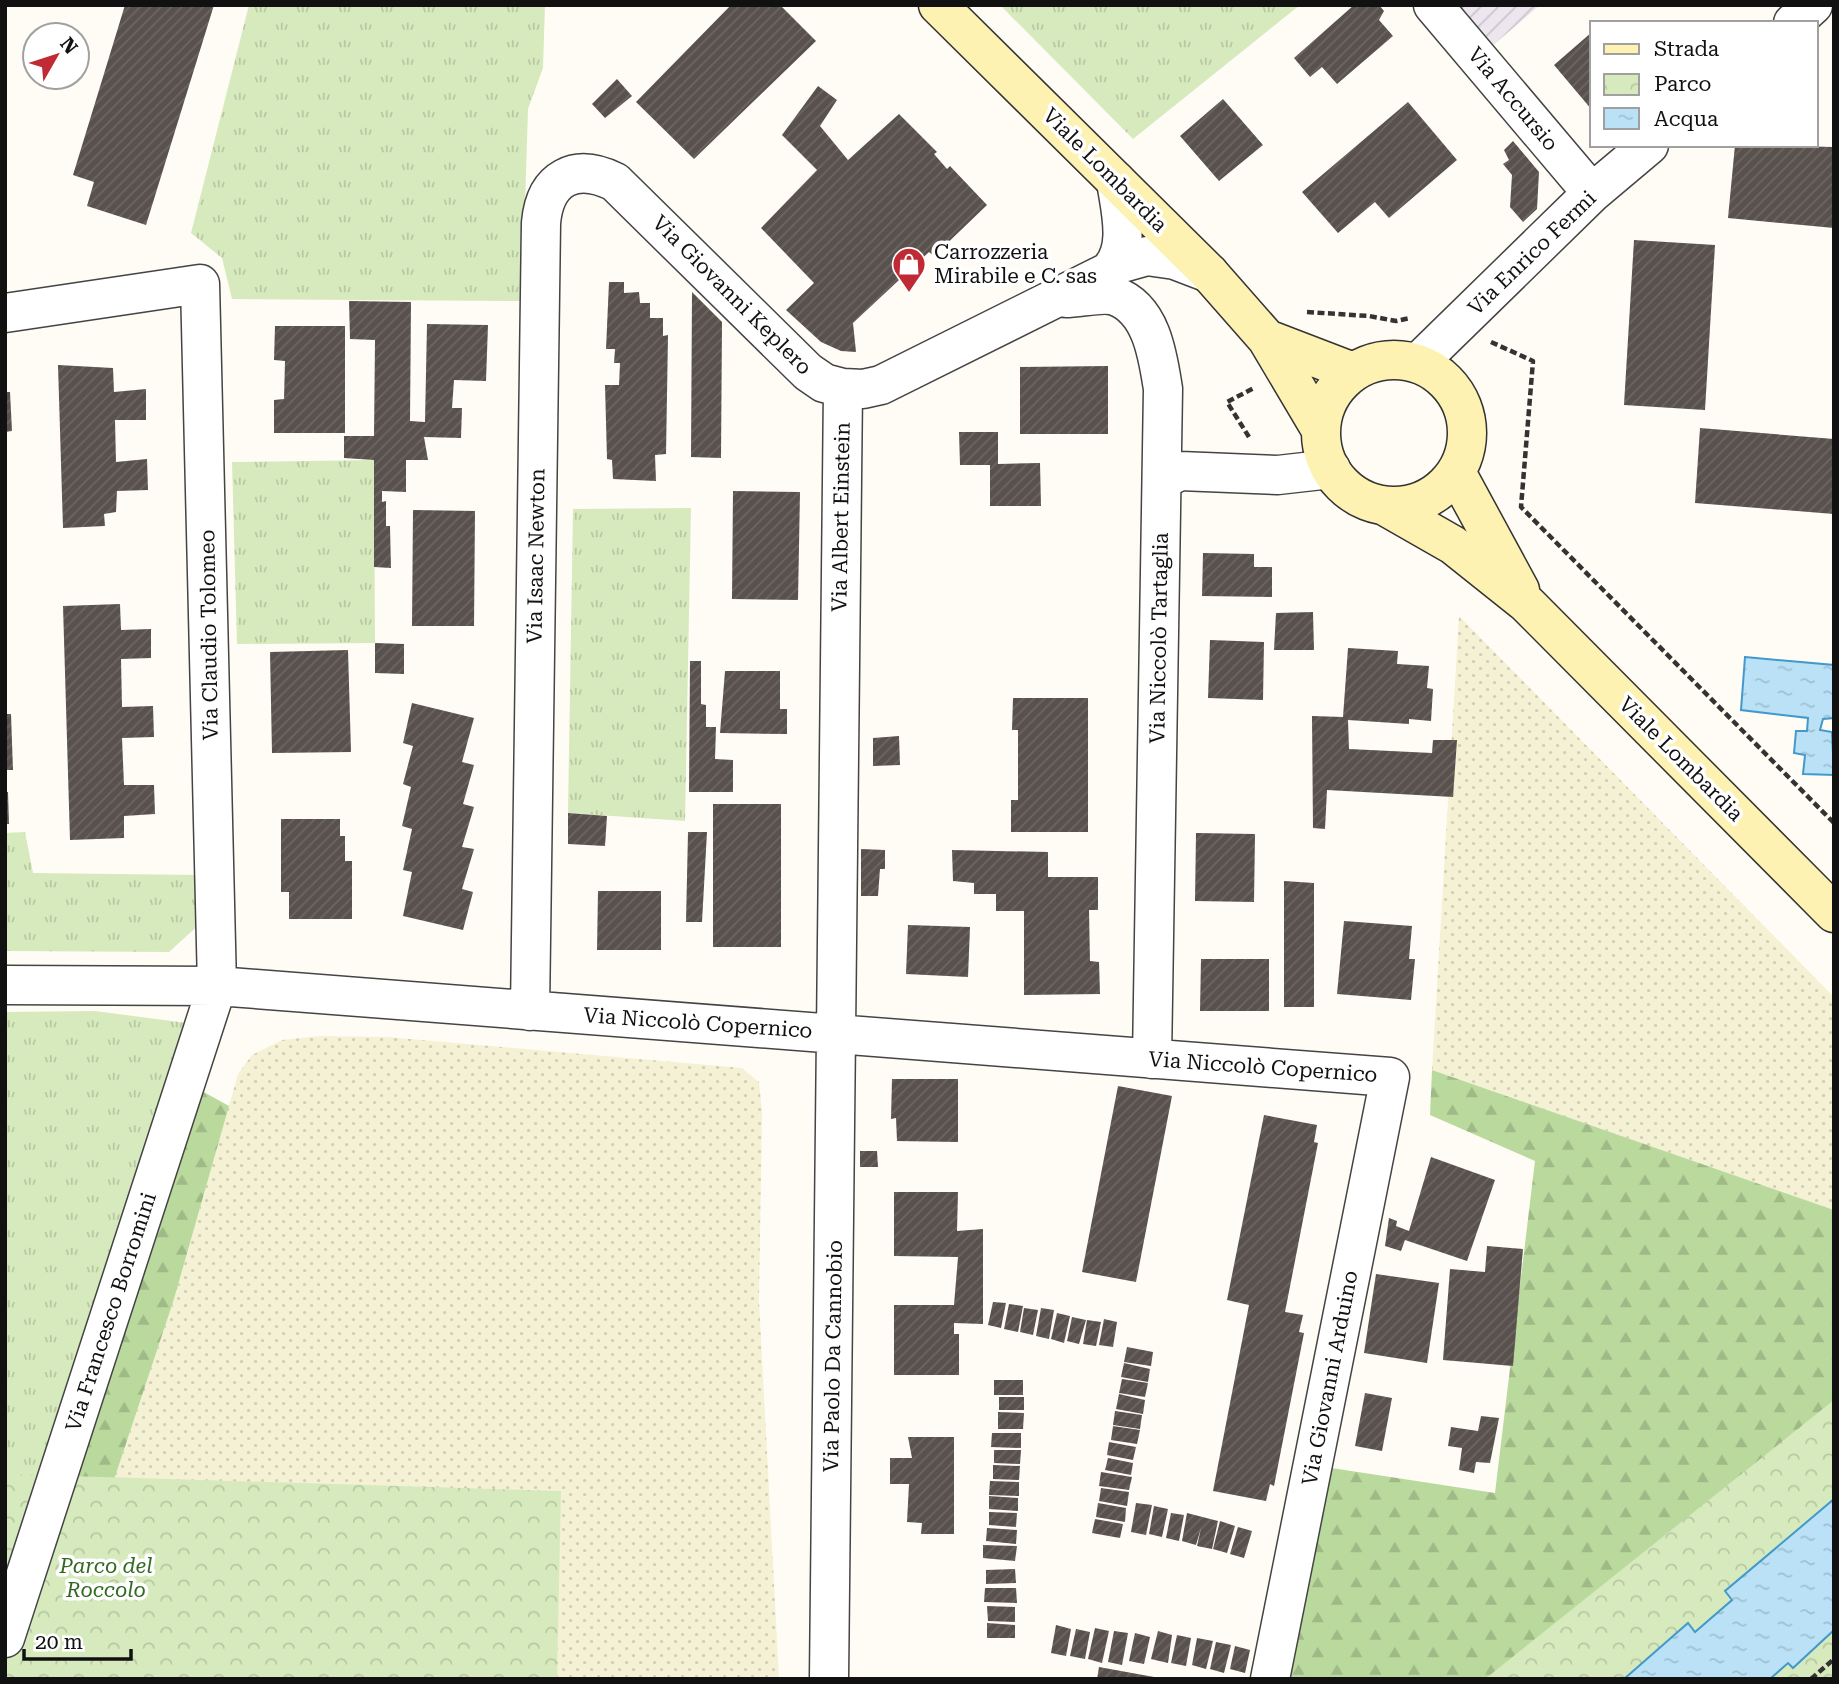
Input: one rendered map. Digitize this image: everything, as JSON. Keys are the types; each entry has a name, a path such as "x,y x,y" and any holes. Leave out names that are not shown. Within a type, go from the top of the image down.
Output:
{"main road":[{"name":"Viale Lombardia","path":"938,5 1209,273 1267,339 1321,430"},
{"name":"Viale Lombardia","path":"1267,339 1353,372 1336,388 1325,408 1321,430 1323,450 1331,469 1343,485 1360,497 1383,505 1453,545 1527,604 1834,913"},
{"path":"1353,372 1384,361 1418,363 1437,373 1453,389 1463,408 1466,440 1456,472 1443,488 1425,499 1405,505 1383,505"},
{"name":"Viale Lombardia","path":"1456,472 1527,604"}],"street":[{"name":"Via Accursio","path":"1433,5 1592,193"},
{"path":"1795,21 1813,5"},
{"name":"Via Enrico Fermi","path":"1418,363 1592,193 1647,147"},
{"name":"Via Isaac Newton","path":"530,1011 542,208 557,182 570,174 602,176 627,191"},
{"path":"1115,265 1123,233 1116,181"},
{"name":"Via Giovanni Keplero","path":"627,191 808,372 824,383 843,388"},
{"path":"843,388 863,389 881,385 1054,299 1115,265 1147,256 1175,260 1209,273"},
{"name":"Via Claudio Tolomeo","path":"5,313 200,284 218,986"},
{"name":"Via Niccolò Tartaglia","path":"1054,299 1115,296 1141,315 1157,349 1163,389 1152,1059"},
{"name":"Via Albert Einstein","path":"836,1034 843,388"},
{"path":"1161,480 1180,471 1278,475 1331,469"},
{"name":"Via Niccolò Copernico","path":"5,985 218,986 1390,1077"},
{"name":"Via Francesco Borromini","path":"5,1638 218,986"},
{"name":"Via Paolo Da Cannobio","path":"829,1679 836,1034"},
{"name":"Via Giovanni Arduino","path":"1270,1679 1390,1077"}],"path":[{"path":"1296,307 1307,312 1369,316 1396,321 1420,317 1442,304 1457,325 1533,361 1521,507 1834,823"},
{"path":"1811,1679 1834,1659"}],"shaded area":[{"path":"1444,5 1540,5 1485,52"}],"green space":[{"path":"249,5 545,5 543,68 528,109 522,301 232,299 222,258 191,233"},
{"path":"1000,5 1300,5 1133,139"},
{"path":"374,460 375,643 237,644 232,462"},
{"path":"691,508 685,821 568,813 573,509"},
{"path":"1459,616 1834,997 1834,1210 1432,1070"},
{"path":"25,832 33,873 200,875 203,921 169,952 5,951 5,833"},
{"path":"95,1011 187,1023 5,1580 5,1012"},
{"path":"320,1036 387,1037 742,1068 759,1082 762,1112 759,1301 779,1679 48,1679 174,1299 238,1074 252,1055 282,1040"},
{"path":"1432,1070 1834,1210 1834,1499 1624,1679 1270,1679 1312,1465 1495,1493 1535,1161 1430,1115"},
{"path":"202,1091 229,1106 174,1299 48,1679 12,1679"},
{"path":"1834,1400 1834,1679 1485,1679"},
{"name":"Parco del Roccolo","path":"5,1474 561,1491 557,1679 5,1679"}],"water":[{"path":"1745,657 1834,665 1834,718 1823,719 1820,730 1832,732 1834,775 1803,774 1805,755 1794,753 1796,731 1807,731 1808,718 1741,710"},
{"path":"1834,1499 1834,1630 1793,1668 1788,1663 1770,1679 1624,1679 1688,1623 1695,1632 1732,1600 1725,1591"}],"building":[{"path":"125,5 214,5 146,225 87,206 94,182 73,175"},
{"path":"731,5 780,5 816,41 694,159 636,102"},
{"path":"1354,5 1379,5 1384,11 1379,20 1393,36 1337,84 1322,67 1310,77 1294,58"},
{"path":"1590,34 1590,108 1554,65"},
{"path":"617,79 632,96 605,118 592,104"},
{"path":"818,86 837,100 820,126 848,160 899,114 937,152 934,154 947,169 950,166 987,205 934,256 929,252 853,323 856,352 841,351 821,342 786,310 814,283 761,228 817,170 782,135"},
{"path":"1223,99 1263,145 1219,181 1180,136"},
{"path":"1408,102 1457,160 1389,218 1375,202 1338,233 1302,192"},
{"path":"1513,141 1539,172 1537,209 1523,222 1510,207 1512,175 1503,164 1509,160 1504,150"},
{"path":"1735,147 1834,147 1834,228 1728,218"},
{"path":"1634,240 1715,245 1705,410 1624,405"},
{"path":"609,282 624,282 624,293 639,292 640,303 650,303 650,318 663,318 663,336 668,335 666,454 655,455 656,481 613,479 612,460 607,459 605,385 619,385 620,363 614,363 615,349 606,349"},
{"path":"692,292 722,322 721,458 691,457"},
{"path":"349,301 411,302 410,421 425,422 427,324 488,325 486,381 454,380 452,408 462,408 461,438 424,437 428,460 406,460 406,492 382,491 382,502 386,501 386,526 390,526 391,568 374,567 374,460 344,458 344,436 374,436 375,340 350,339"},
{"path":"275,326 345,326 345,433 274,433 274,400 284,399 285,361 274,360"},
{"path":"58,365 113,368 114,392 146,389 146,420 115,420 116,462 147,459 148,490 117,491 116,512 104,514 105,526 63,528"},
{"path":"1108,366 1108,434 1020,434 1020,367"},
{"path":"5,392 10,392 12,431 5,432"},
{"path":"1700,428 1834,439 1834,514 1695,503"},
{"path":"959,432 998,432 998,464 1040,463 1041,506 990,506 990,465 960,465"},
{"path":"733,491 800,492 798,600 732,599"},
{"path":"413,510 475,511 474,626 412,626"},
{"path":"1203,553 1254,554 1254,567 1272,567 1272,597 1202,596"},
{"path":"120,604 121,630 151,629 151,658 121,659 122,707 153,706 154,737 122,738 124,785 154,785 155,814 124,816 124,838 70,840 63,606"},
{"path":"1313,612 1314,650 1274,650 1276,613"},
{"path":"1210,640 1264,642 1263,700 1208,698"},
{"path":"375,643 404,644 404,674 375,673"},
{"path":"1348,648 1398,651 1397,664 1429,666 1427,688 1433,689 1431,721 1409,719 1409,724 1348,720 1349,749 1432,753 1433,740 1457,740 1453,797 1327,790 1325,829 1313,828 1312,716 1343,717"},
{"path":"348,650 351,752 272,753 270,652"},
{"path":"690,661 701,661 701,704 706,705 706,727 716,727 715,759 733,760 733,792 689,792"},
{"path":"725,671 780,671 780,709 787,709 787,734 720,733"},
{"path":"1013,698 1088,698 1088,832 1011,832 1011,800 1018,800 1018,730 1012,730"},
{"path":"412,703 474,718 462,762 474,765 463,804 474,807 462,847 474,849 462,889 473,892 463,930 403,916 412,872 403,870 412,829 402,826 411,787 403,784 413,746 403,743"},
{"path":"5,714 11,714 13,770 5,770"},
{"path":"899,736 900,765 873,766 873,738"},
{"path":"5,792 8,792 9,824 5,824"},
{"path":"713,804 781,804 781,947 713,947"},
{"path":"568,813 607,816 605,846 568,844"},
{"path":"281,819 340,819 340,836 345,836 345,861 352,861 352,919 289,919 289,892 281,892"},
{"path":"688,832 707,832 702,922 686,922"},
{"path":"1196,833 1255,834 1254,902 1195,901"},
{"path":"861,849 885,850 885,869 880,869 878,896 861,896"},
{"path":"952,850 1048,852 1048,877 1098,877 1098,910 1089,910 1090,961 1099,962 1100,994 1024,995 1024,911 996,911 996,894 974,894 974,883 953,881"},
{"path":"1284,881 1314,883 1314,1007 1284,1007"},
{"path":"598,891 661,891 661,950 597,950"},
{"path":"1344,921 1412,926 1409,959 1415,959 1411,1000 1337,994"},
{"path":"908,925 970,927 968,977 906,974"},
{"path":"1201,959 1269,959 1269,1011 1200,1011"},
{"path":"892,1079 958,1079 958,1142 897,1141 896,1118 891,1119"},
{"path":"1118,1086 1172,1096 1136,1282 1082,1272"},
{"path":"1264,1115 1317,1125 1314,1142 1318,1143 1285,1312 1303,1315 1299,1332 1304,1333 1274,1486 1270,1484 1266,1501 1213,1491 1249,1305 1227,1300"},
{"path":"860,1151 877,1151 878,1167 860,1167"},
{"path":"1431,1157 1495,1180 1467,1261 1405,1240 1401,1251 1385,1246 1389,1218 1397,1221 1396,1226 1409,1231"},
{"path":"894,1192 958,1192 957,1231 983,1229 983,1324 954,1323 954,1334 959,1334 959,1375 894,1375 894,1305 954,1305 958,1257 894,1256"},
{"path":"1487,1246 1523,1249 1513,1366 1443,1360 1450,1269 1485,1272"},
{"path":"1376,1274 1439,1283 1427,1363 1364,1353"},
{"path":"993,1302 1006,1303 1001,1328 988,1325"},
{"path":"1009,1304 1023,1306 1018,1332 1004,1329"},
{"path":"1024,1308 1038,1310 1033,1335 1020,1332"},
{"path":"1041,1308 1054,1310 1049,1339 1036,1336"},
{"path":"1057,1313 1070,1316 1064,1343 1051,1339"},
{"path":"1072,1317 1086,1320 1079,1344 1067,1341"},
{"path":"1104,1319 1117,1322 1113,1347 1099,1345"},
{"path":"1087,1320 1101,1322 1096,1346 1083,1344"},
{"path":"1127,1347 1153,1352 1151,1366 1124,1362"},
{"path":"1124,1363 1150,1369 1148,1382 1121,1377"},
{"path":"1122,1379 1148,1383 1145,1397 1119,1393"},
{"path":"994,1380 1023,1380 1023,1395 994,1395"},
{"path":"1365,1393 1392,1398 1382,1451 1355,1446"},
{"path":"1119,1394 1145,1400 1143,1414 1116,1409"},
{"path":"999,1397 1024,1397 1024,1410 999,1410"},
{"path":"1115,1411 1142,1415 1140,1429 1113,1425"},
{"path":"998,1412 1024,1413 1023,1429 998,1429"},
{"path":"1481,1416 1499,1418 1490,1463 1476,1462 1474,1473 1459,1470 1462,1448 1448,1446 1451,1427 1478,1431"},
{"path":"1113,1426 1140,1430 1137,1444 1111,1440"},
{"path":"992,1433 1021,1433 1021,1448 991,1447"},
{"path":"908,1437 954,1437 954,1534 921,1534 922,1523 907,1522 909,1484 890,1484 890,1458 912,1458"},
{"path":"1109,1442 1136,1447 1133,1460 1107,1455"},
{"path":"994,1450 1021,1450 1020,1464 994,1463"},
{"path":"1108,1458 1133,1463 1131,1475 1105,1470"},
{"path":"993,1465 1020,1466 1019,1480 993,1479"},
{"path":"1101,1472 1132,1477 1129,1490 1099,1486"},
{"path":"990,1481 1019,1482 1019,1496 989,1495"},
{"path":"1101,1488 1129,1492 1127,1506 1099,1501"},
{"path":"989,1496 1018,1498 1018,1511 989,1509"},
{"path":"1098,1503 1126,1508 1125,1522 1096,1517"},
{"path":"1136,1503 1152,1505 1146,1535 1131,1532"},
{"path":"1154,1506 1168,1509 1162,1537 1149,1534"},
{"path":"989,1512 1017,1513 1016,1527 989,1525"},
{"path":"1171,1513 1184,1515 1179,1541 1166,1538"},
{"path":"1187,1513 1218,1521 1212,1549 1197,1546 1201,1528 1196,1545 1182,1541"},
{"path":"1095,1519 1123,1524 1120,1538 1092,1533"},
{"path":"1220,1521 1235,1526 1227,1553 1213,1549"},
{"path":"1238,1527 1252,1531 1244,1558 1230,1554"},
{"path":"987,1528 1017,1530 1016,1544 986,1541"},
{"path":"983,1545 1017,1546 1015,1561 983,1558"},
{"path":"1015,1569 1016,1583 986,1584 986,1570"},
{"path":"985,1588 1016,1588 1017,1603 984,1602"},
{"path":"987,1606 1015,1607 1015,1622 988,1621"},
{"path":"987,1623 1015,1625 1015,1638 987,1638"},
{"path":"1056,1625 1071,1629 1066,1656 1051,1653"},
{"path":"1095,1628 1109,1631 1102,1663 1088,1659"},
{"path":"1076,1629 1090,1632 1085,1659 1070,1656"},
{"path":"1114,1631 1128,1633 1122,1665 1108,1662"},
{"path":"1158,1631 1172,1635 1168,1663 1151,1659"},
{"path":"1135,1633 1150,1637 1144,1664 1129,1661"},
{"path":"1177,1635 1191,1638 1186,1666 1171,1663"},
{"path":"1197,1638 1213,1641 1206,1669 1192,1665"},
{"path":"1216,1642 1231,1645 1224,1673 1210,1669"},
{"path":"1235,1646 1250,1650 1245,1673 1230,1669"},
{"path":"1099,1667 1154,1677 1154,1679 1097,1679"}],"place":[{"name":"Carrozzeria Mirabile e C. sas","path":"909,294"}]}
